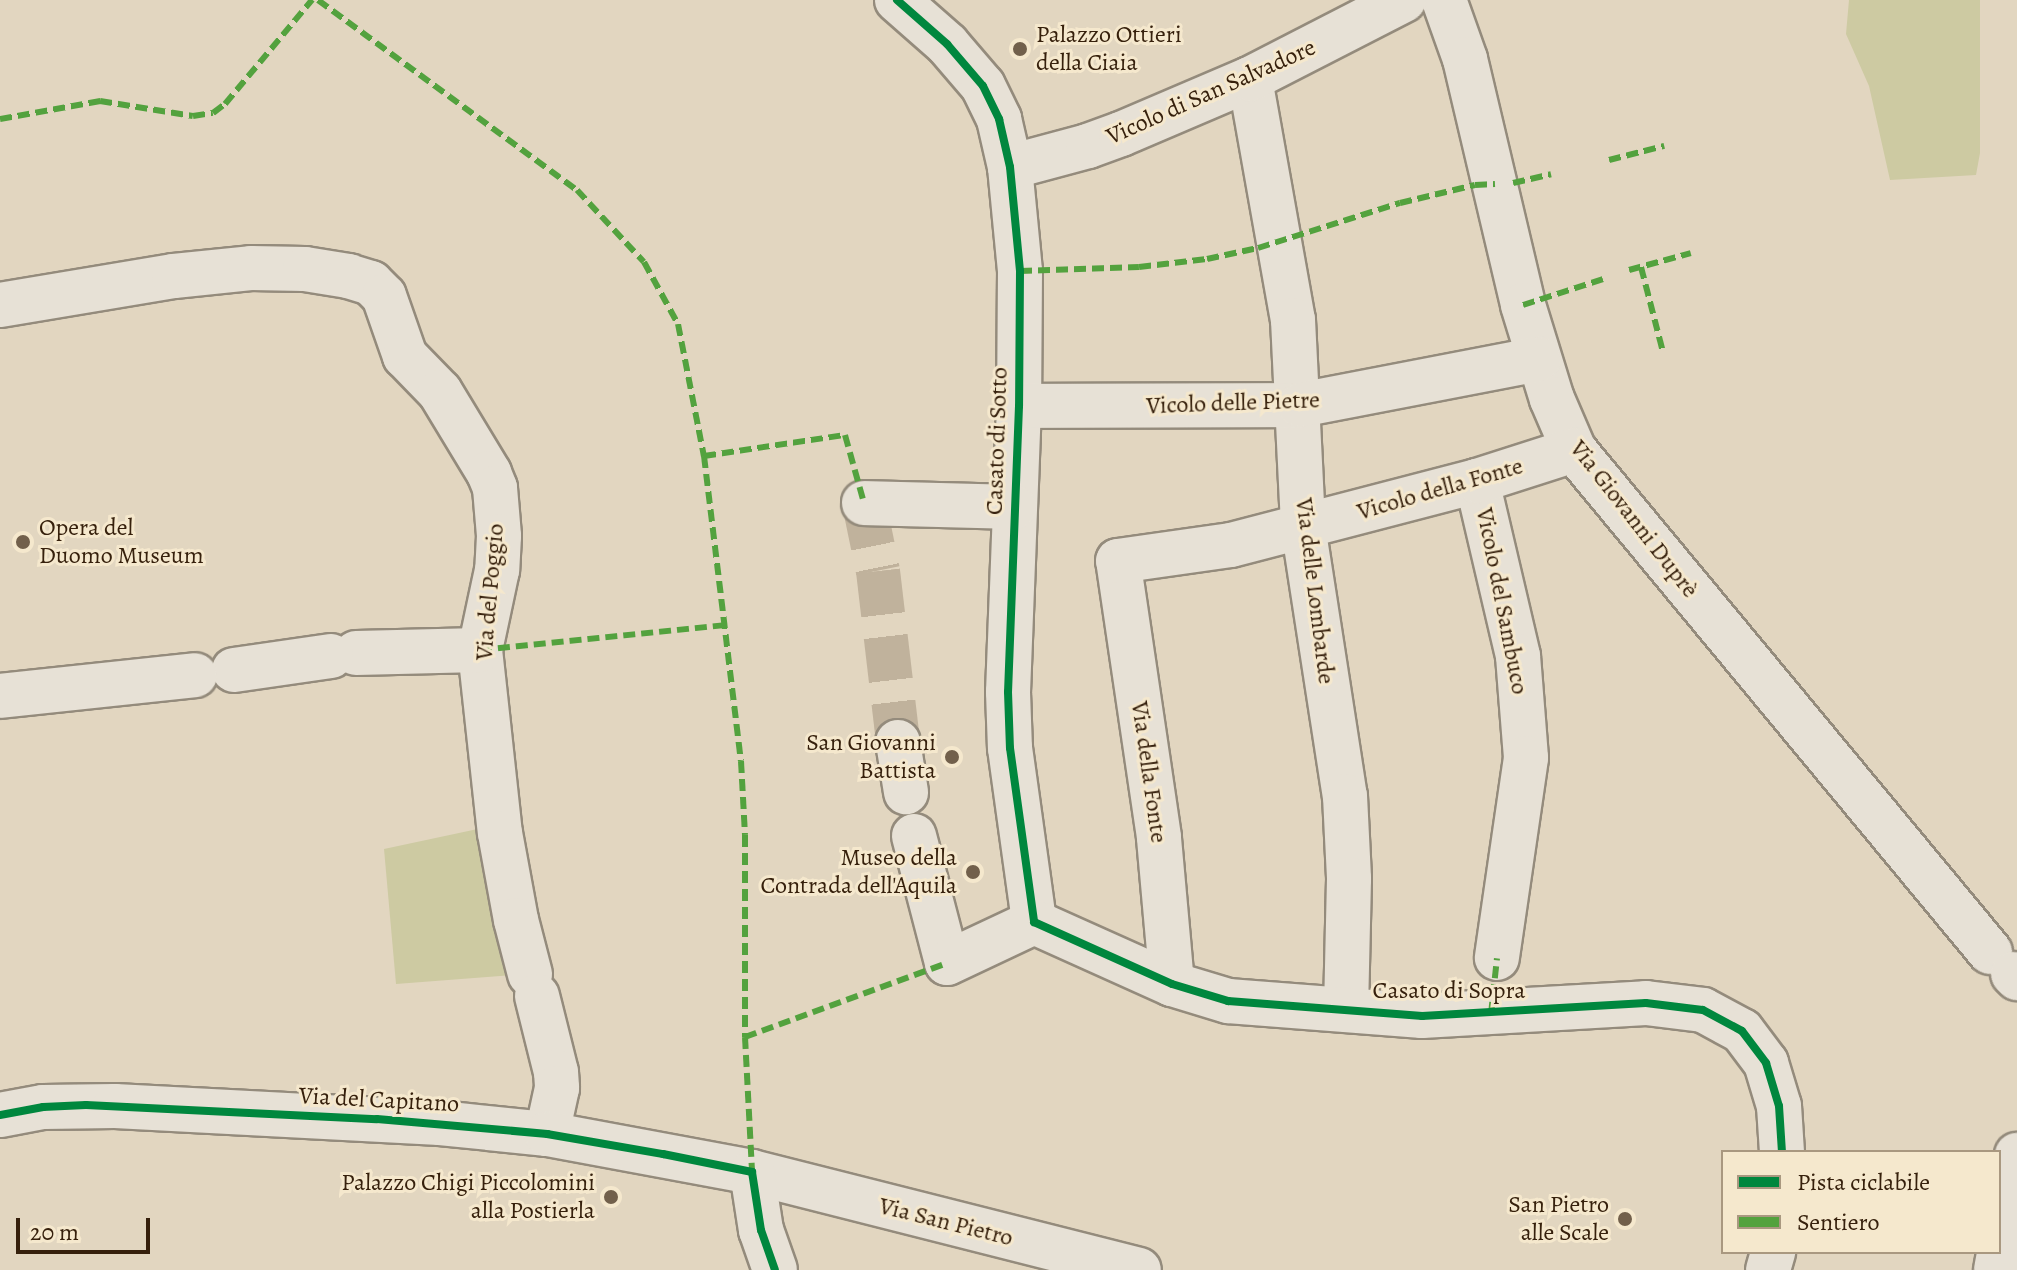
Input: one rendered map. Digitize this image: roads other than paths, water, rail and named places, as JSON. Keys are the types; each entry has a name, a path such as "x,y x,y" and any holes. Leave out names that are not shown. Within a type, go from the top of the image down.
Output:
{"street":[{"name":"Casato di Sotto","path":"897,0 947,44 983,86 999,119 1010,167 1020,271 1019,406 1008,634 1010,748 1034,922"},
{"name":"Vicolo di San Salvadore","path":"1010,167 1088,146 1250,79 1404,0"},
{"name":"Via Giovanni Duprè","path":"1444,0 1465,59 1523,305 1539,359 1574,450 2007,968"},
{"name":"Via delle Lombarde","path":"1250,79 1293,320 1300,405 1303,526 1345,796 1349,879 1346,1010"},
{"name":"Via del Poggio","path":"0,305 220,270 305,269 371,283 384,296 405,356 446,401 495,488 497,570 480,650 500,833 516,920 556,1072 557,1088 547,1134"},
{"name":"Vicolo delle Pietre","path":"1019,406 1300,405 1539,359"},
{"name":"Vicolo della Fonte","path":"1118,561 1195,552 1303,526 1477,481 1574,450"},
{"name":"Vicolo del Sambuco","path":"1477,481 1518,656 1526,758 1497,958"},
{"path":"864,503 1014,507"},
{"name":"Via della Fonte","path":"1118,561 1159,837 1172,984"},
{"path":"0,696 344,655 480,650"},
{"path":"898,742 906,792"},
{"path":"914,836 947,963 1034,922"},
{"name":"Casato di Sopra","path":"1034,922 1172,984 1228,1001 1454,1015 1646,1003 1703,1010 1742,1031 1766,1063 1779,1106 1782,1150"},
{"name":"Via del Capitano","path":"0,1115 43,1107 115,1106 440,1123 547,1134 752,1172"},
{"path":"2001,1243 2017,1155"},
{"path":"752,1172 771,1269"},
{"name":"Via San Pietro","path":"752,1172 1139,1270"}],"tunnel":[{"path":"864,503 878,571 898,742"}],"place":[{"name":"Palazzo Ottieri della Ciaia","path":"1020,49"},
{"name":"Opera del Duomo Museum","path":"23,542"},
{"name":"San Giovanni Battista","path":"952,757"},
{"name":"Museo della Contrada dell'Aquila","path":"973,872"},
{"name":"Palazzo Chigi Piccolomini alla Postierla","path":"611,1197"},
{"name":"San Pietro alle Scale","path":"1625,1219"}]}
